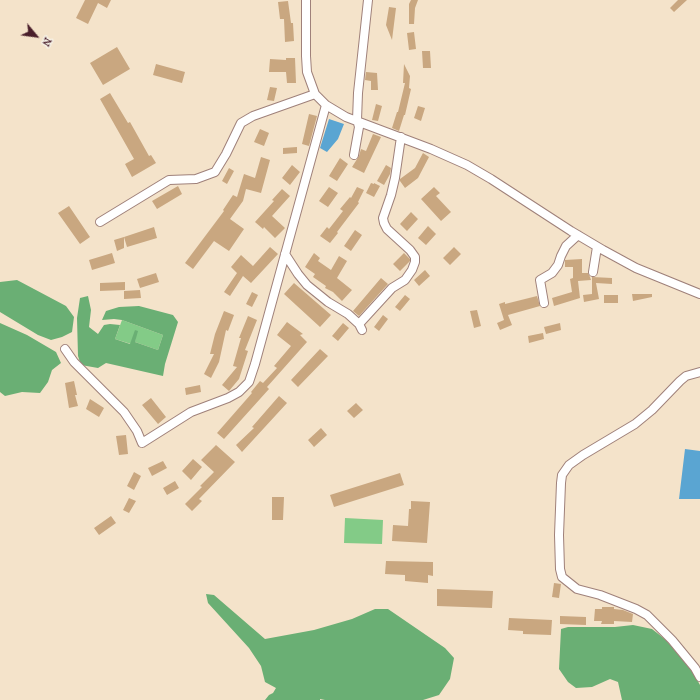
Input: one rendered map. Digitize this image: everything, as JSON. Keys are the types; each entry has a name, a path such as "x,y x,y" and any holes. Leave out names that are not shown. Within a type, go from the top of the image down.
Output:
{"street":[{"path":"306,0 307,72 315,94 326,105 346,117 401,137 467,165 597,247 636,268 700,294"},
{"path":"354,155 359,127 357,120 358,93 368,0"},
{"path":"100,222 169,180 196,179 215,172 226,154 241,123 253,116 315,94"},
{"path":"65,349 74,362 124,412 137,431 142,443 191,412 228,398 239,392 249,382 255,364 326,105"},
{"path":"285,254 298,274 308,285 328,302 348,314 361,327 392,288 405,280 412,270 415,262 415,257 410,250 387,229 383,218 395,178 401,137"},
{"path":"544,303 540,280 552,273 558,266 566,246 578,235"},
{"path":"593,272 597,247"},
{"path":"700,372 686,376 652,410 635,424 583,454 569,464 562,475 559,535 560,569 562,577 577,589 622,603 647,615 672,640 695,668 700,677"}],"green space":[{"path":"17,280 66,306 74,317 72,332 51,340 38,335 0,312 0,282"},
{"path":"88,296 91,310 89,327 98,334 104,325 120,325 115,339 130,344 135,330 138,331 135,342 158,350 163,335 122,320 102,320 106,311 119,307 139,306 173,315 178,322 165,364 163,376 106,363 98,368 81,365 78,356 77,318 80,298"},
{"path":"122,320 163,335 158,350 135,342 136,330 131,344 115,339"},
{"path":"0,323 27,335 56,352 61,363 52,370 48,382 40,393 22,392 5,396 0,392"},
{"path":"345,518 383,520 382,544 344,543"},
{"path":"206,594 214,595 265,639 314,630 352,619 375,609 388,609 445,648 454,658 450,679 439,695 423,700 265,700 276,688 265,682 261,666 249,648 208,603"},
{"path":"633,625 652,629 666,640 692,671 700,685 700,700 622,700 618,682 610,679 592,687 576,688 568,682 559,669 561,629 568,627 615,627"}],"water":[{"path":"329,119 344,124 338,139 327,152 320,148"},
{"path":"685,449 700,451 700,499 679,499"}],"building":[{"path":"85,0 111,0 107,8 98,3 88,24 76,18"},
{"path":"411,0 418,0 415,8 414,24 409,24 409,4"},
{"path":"678,0 687,0 674,12 670,8"},
{"path":"288,1 291,23 293,23 294,41 285,42 284,19 280,19 278,2"},
{"path":"389,7 396,8 392,40 386,25"},
{"path":"414,32 416,49 409,50 407,33"},
{"path":"117,47 130,69 103,85 90,63"},
{"path":"422,51 430,51 431,68 423,68"},
{"path":"286,58 295,58 296,83 287,83 286,72 269,72 270,59 286,60"},
{"path":"156,64 185,72 182,83 153,75"},
{"path":"404,64 410,76 409,88 411,89 405,115 399,131 392,128 398,112 405,83 403,83"},
{"path":"366,72 377,73 378,90 371,90 371,81 365,80"},
{"path":"270,87 277,88 274,101 267,100"},
{"path":"110,93 128,123 130,122 149,156 151,155 156,163 132,177 125,164 134,159 100,99"},
{"path":"376,104 382,106 378,121 372,120"},
{"path":"418,106 425,108 421,121 414,118"},
{"path":"309,114 317,116 309,146 302,144"},
{"path":"260,129 269,133 264,146 254,142"},
{"path":"373,134 381,137 364,173 352,167 359,156 361,149 366,151"},
{"path":"297,147 297,153 283,154 283,148"},
{"path":"423,153 429,157 418,178 405,188 400,179 415,168"},
{"path":"261,157 270,160 261,193 246,189 243,201 230,219 244,229 229,251 214,241 193,269 185,263 224,211 223,210 233,195 237,197 244,174 255,178"},
{"path":"340,158 348,164 337,181 329,176"},
{"path":"292,165 300,172 290,185 282,178"},
{"path":"386,165 391,168 390,174 384,185 377,181"},
{"path":"229,168 234,171 227,184 222,181"},
{"path":"371,183 380,186 374,197 366,193"},
{"path":"178,186 182,194 157,209 152,201"},
{"path":"329,187 338,193 328,207 319,201"},
{"path":"357,187 364,190 358,202 359,203 330,243 320,236 327,227 329,229 343,211 340,209 350,197 351,198"},
{"path":"434,187 440,193 436,196 451,212 441,221 421,199"},
{"path":"282,189 290,196 272,216 285,228 275,238 264,227 263,229 255,222 274,201 272,200"},
{"path":"69,206 90,237 80,244 58,213"},
{"path":"411,212 418,219 407,231 400,224"},
{"path":"428,226 436,234 426,245 418,238"},
{"path":"154,227 157,238 127,247 124,237"},
{"path":"355,230 362,235 351,251 344,246"},
{"path":"124,237 124,248 117,251 114,240"},
{"path":"270,247 278,254 251,283 243,276 230,296 224,292 237,273 231,267 241,255 253,266"},
{"path":"454,247 461,254 450,265 443,258"},
{"path":"112,253 115,263 92,270 89,260"},
{"path":"314,253 320,258 318,261 331,270 339,256 347,261 337,278 352,290 342,301 333,292 325,288 326,286 313,277 315,274 305,267"},
{"path":"404,253 410,261 400,271 393,264"},
{"path":"582,259 582,273 588,273 591,280 578,281 580,298 554,306 552,298 572,292 570,279 573,278 573,267 565,267 565,260"},
{"path":"425,270 430,276 419,286 414,280"},
{"path":"156,273 159,282 140,288 137,279"},
{"path":"592,277 612,278 612,284 596,283 599,299 584,302 583,295 592,294"},
{"path":"381,278 388,284 359,316 353,311"},
{"path":"125,282 125,290 100,291 100,283"},
{"path":"294,283 331,315 320,327 284,294"},
{"path":"140,290 141,298 124,299 124,291"},
{"path":"252,292 258,295 252,307 246,304"},
{"path":"632,294 652,294 652,297 633,301"},
{"path":"405,295 410,299 400,311 395,307"},
{"path":"604,295 618,295 618,303 604,303"},
{"path":"537,296 540,306 508,315 512,325 500,330 497,323 504,320 499,304 505,302 505,304"},
{"path":"477,310 481,326 474,328 470,311"},
{"path":"224,311 234,315 228,331 226,330 219,362 211,378 204,374 214,354 210,354 215,334"},
{"path":"383,315 388,319 379,331 374,327"},
{"path":"248,316 257,320 245,350 248,351 239,379 229,391 222,385 237,367 233,366 241,338 239,338"},
{"path":"287,322 303,334 300,335 307,342 267,387 269,389 224,439 217,433 252,393 251,392 260,381 263,383 277,368 274,366 291,346 277,335"},
{"path":"343,323 349,328 338,341 332,336"},
{"path":"560,323 561,330 546,334 544,327"},
{"path":"543,333 544,339 529,343 528,336"},
{"path":"320,349 328,356 298,387 291,380"},
{"path":"74,381 77,395 75,395 78,406 69,408 65,383"},
{"path":"200,385 201,392 186,395 185,388"},
{"path":"279,396 287,403 242,452 236,445 254,428 252,427"},
{"path":"151,398 166,417 158,424 142,405"},
{"path":"90,399 104,408 99,417 86,409"},
{"path":"356,403 363,410 354,418 347,411"},
{"path":"321,428 327,435 314,447 308,440"},
{"path":"126,435 128,454 119,455 116,436"},
{"path":"216,445 235,462 199,499 202,501 192,511 185,504 214,472 201,460"},
{"path":"193,459 202,467 191,480 182,471"},
{"path":"163,461 167,468 152,476 148,468"},
{"path":"134,472 141,476 134,490 127,486"},
{"path":"400,473 404,485 334,507 330,495"},
{"path":"175,481 179,488 167,495 163,488"},
{"path":"272,497 284,497 283,520 272,520"},
{"path":"129,498 136,501 129,513 123,510"},
{"path":"411,501 430,502 427,543 392,541 393,525 408,526"},
{"path":"111,516 116,523 99,535 94,528"},
{"path":"386,561 433,562 433,576 428,575 428,583 405,581 405,575 385,574"},
{"path":"554,583 561,584 559,598 552,597"},
{"path":"437,589 493,591 492,608 437,606"},
{"path":"602,607 614,607 614,609 623,610 633,614 632,622 614,621 614,624 601,624 602,621 594,621 595,609 602,609"},
{"path":"560,616 586,617 586,625 560,624"},
{"path":"509,618 552,620 551,635 523,634 523,631 508,630"}]}
